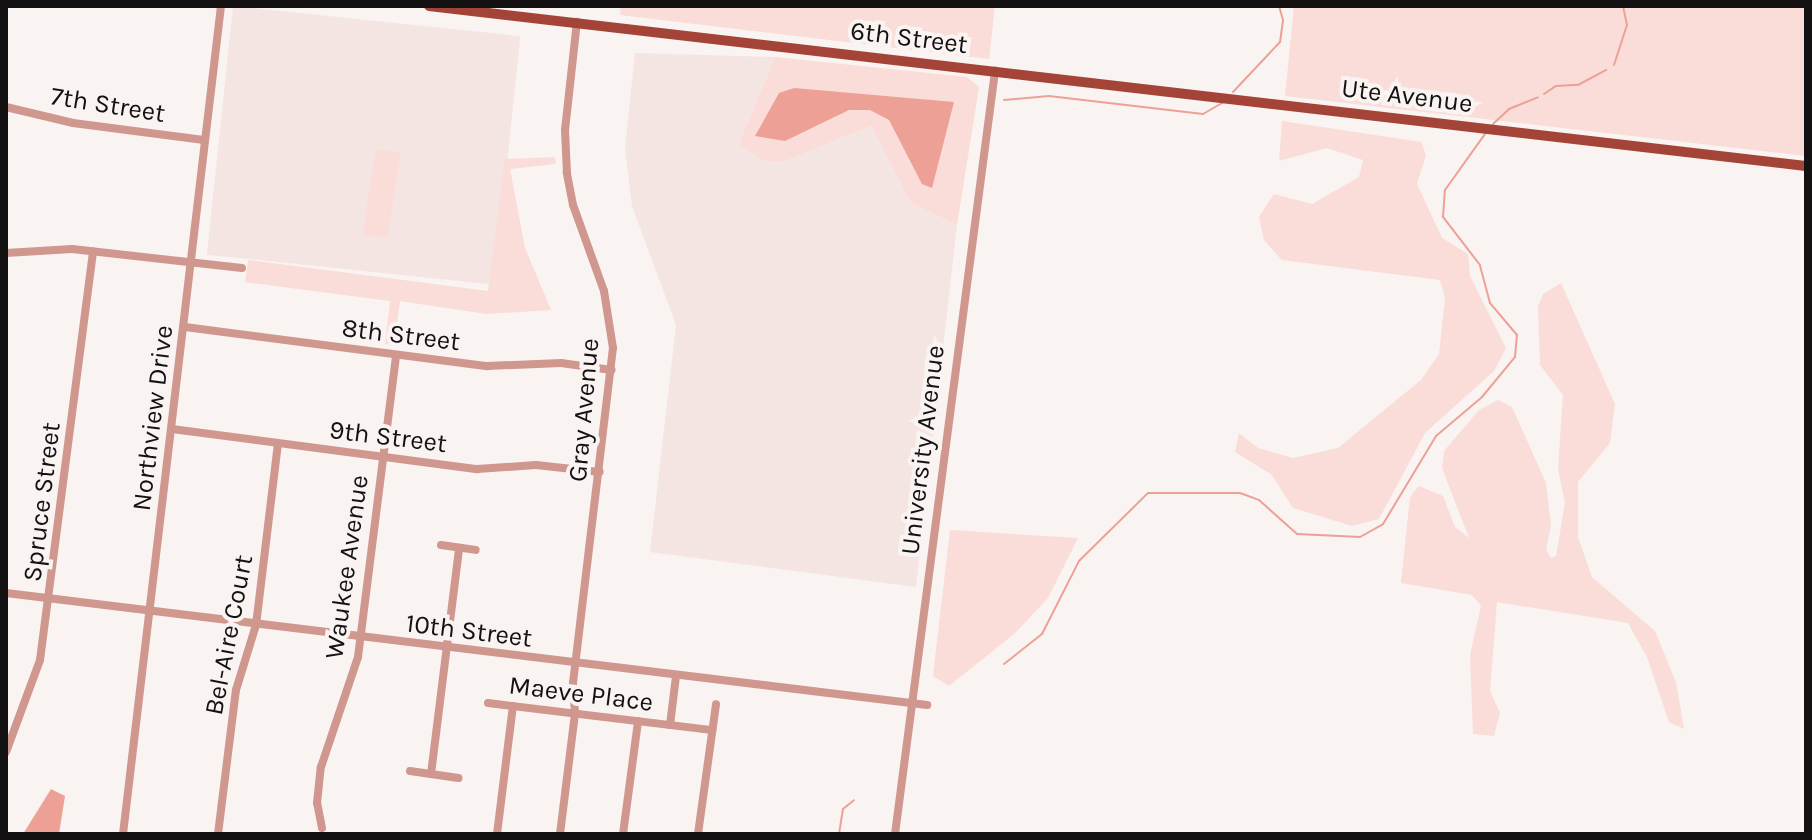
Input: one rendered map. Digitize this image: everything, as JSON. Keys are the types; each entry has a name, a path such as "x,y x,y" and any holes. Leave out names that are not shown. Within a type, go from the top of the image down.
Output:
{"main road":[{"name":"6th Street","path":"429,6 998,72"},
{"name":"Ute Avenue","path":"998,72 1806,166"}],"street":[{"name":"Northview Drive","path":"123,834 221,6"},
{"name":"Gray Avenue","path":"560,834 575,713 576,664 612,370 604,291 573,205 567,173 565,130 577,22"},
{"name":"University Avenue","path":"895,834 998,72"},
{"name":"7th Street","path":"6,107 73,123 204,140"},
{"path":"6,253 93,251 242,268"},
{"name":"Spruce Street","path":"6,752 40,660 93,251"},
{"name":"8th Street","path":"185,327 487,366 561,363 612,370"},
{"name":"Waukee Avenue","path":"322,828 317,803 321,767 361,639 396,355"},
{"name":"9th Street","path":"172,429 477,469 536,465 600,472"},
{"name":"Bel-Aire Court","path":"218,834 236,690 256,625 278,443"},
{"path":"441,545 476,550"},
{"path":"431,774 459,548"},
{"name":"10th Street","path":"6,593 361,639 927,705"},
{"path":"670,725 676,676"},
{"name":"Maeve Place","path":"488,703 712,730"},
{"path":"698,834 716,704"},
{"path":"497,834 513,706"},
{"path":"623,834 638,721"},
{"path":"410,771 458,778"}],"shaded area":[{"path":"233,6 520,36 494,285 207,255"},
{"path":"621,6 995,6 989,59 620,15"},
{"path":"1294,6 1806,6 1806,156 1285,96"},
{"path":"635,53 775,57 739,144 785,161 871,126 911,203 957,225 916,587 650,552 676,325 632,206 625,148"},
{"path":"775,57 967,77 979,87 957,225 911,203 871,126 785,161 764,161 739,144"},
{"path":"794,88 954,102 932,188 922,184 889,120 870,110 849,110 785,141 755,136 779,93"},
{"path":"1282,121 1421,142 1426,155 1417,184 1442,238 1468,254 1470,276 1506,348 1494,371 1425,433 1379,519 1352,526 1293,508 1272,475 1235,452 1239,433 1258,448 1293,458 1338,448 1421,380 1439,354 1445,298 1440,280 1282,260 1264,240 1259,217 1274,194 1312,204 1359,177 1363,160 1327,148 1279,161"},
{"path":"376,149 401,153 387,238 363,234"},
{"path":"555,157 556,164 510,169 525,248 551,310 486,314 400,301 394,345 385,344 390,301 245,282 248,260 488,291 505,159"},
{"path":"1561,283 1615,404 1610,443 1578,482 1578,537 1592,577 1655,631 1676,682 1684,729 1669,722 1647,657 1628,623 1497,602 1490,691 1500,713 1494,736 1473,734 1470,655 1481,606 1472,595 1401,583 1410,497 1419,486 1443,496 1455,527 1469,538 1442,468 1444,451 1479,410 1498,400 1512,407 1546,483 1551,525 1546,550 1551,558 1556,556 1565,503 1558,469 1563,395 1540,365 1538,307 1543,294"},
{"path":"950,530 1078,538 1048,598 1014,634 949,686 933,676"},
{"path":"51,789 65,796 59,834 23,834"}],"waterway":[{"path":"1233,92 1280,42 1283,20 1279,6"},
{"path":"1614,65 1627,25 1623,6"},
{"path":"1544,94 1556,86 1578,85 1606,70"},
{"path":"1004,100 1049,96 1203,114 1224,102"},
{"path":"1493,124 1509,109 1538,97"},
{"path":"1004,664 1042,634 1079,561 1148,493 1240,493 1259,500 1297,534 1360,537 1383,524 1436,436 1482,397 1515,357 1517,335 1490,303 1480,265 1443,217 1445,190 1485,134"},
{"path":"839,834 843,809 854,800"}]}
